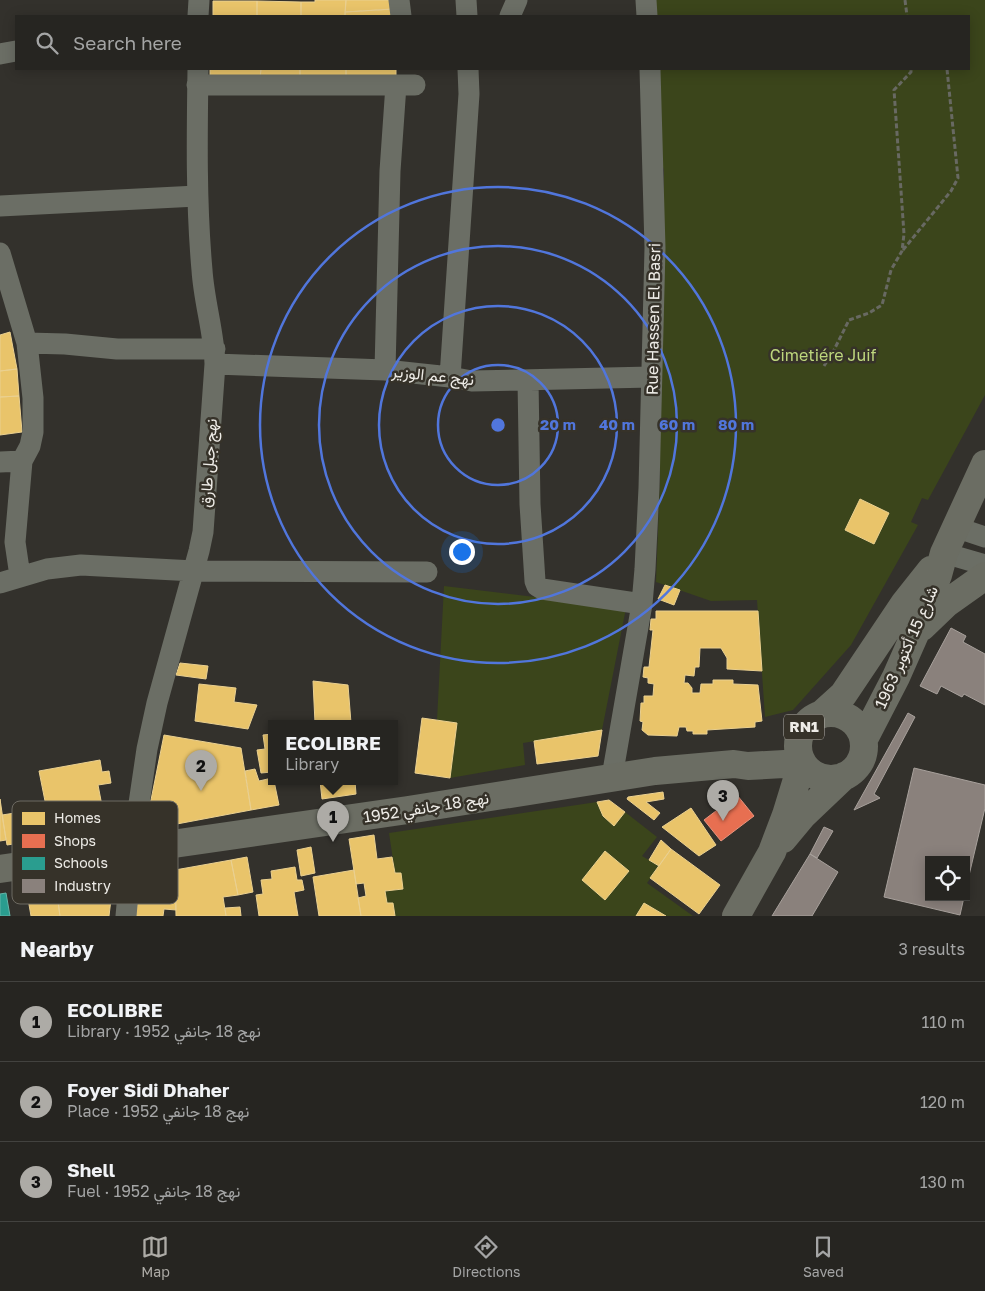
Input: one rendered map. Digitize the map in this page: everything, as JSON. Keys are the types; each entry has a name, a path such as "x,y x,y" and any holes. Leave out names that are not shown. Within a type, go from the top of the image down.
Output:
{"main road":[{"name":"شارع 15 أكتوبر 1963","path":"864,739 896,677 915,634 955,526 985,464"},
{"name":"شارع 15 أكتوبر 1963","path":"741,765 812,721 843,694 904,604 944,553"},
{"path":"915,634 947,603 985,576"},
{"name":"RN1","path":"831,712 840,714 856,723 864,739 863,757 852,772 835,779 825,779 816,776 808,770 798,754 797,745 812,721 831,712"},
{"name":"RN1","path":"736,916 772,852 786,816 802,762"},
{"name":"نهج 18 جانفي 1952","path":"178,844 408,810 655,770 802,762"},
{"path":"741,765 768,775 777,784 784,799 786,816"},
{"name":"RN1","path":"772,852 803,815 844,776"}],"street":[{"path":"198,15 199,0"},
{"path":"399,0 401,15"},
{"path":"466,0 467,15"},
{"path":"510,15 517,0"},
{"path":"646,0 647,15"},
{"path":"0,54 15,51"},
{"path":"450,377 469,94 468,70"},
{"name":"Rue Hassen El Basri","path":"612,777 642,604 650,488 655,248 650,70"},
{"path":"198,77 406,81 390,180 385,370"},
{"name":"نهج جبل طارق","path":"139,801 147,749 157,702 203,532 215,357 202,272 198,196 198,77"},
{"path":"0,206 198,196"},
{"path":"0,253 28,343 32,398 33,432 30,446 22,461 15,542 20,576"},
{"name":"نهج عم الوزير","path":"28,343 65,344 385,370 472,381 651,377"},
{"path":"528,380 530,504 535,581 537,586 542,589 642,604"},
{"path":"0,462 22,461"},
{"path":"955,526 985,537"},
{"path":"944,553 985,565"},
{"path":"0,583 47,569 81,565 194,571 427,572"}],"path":[{"path":"905,0 907,15"},
{"path":"902,250 904,234 894,90 911,70"},
{"path":"824,366 849,320 869,314 882,305 891,270 902,250 951,191 958,178 947,70"}],"green space":[{"name":"Cimetiére Juif","path":"650,0 985,0 985,395 928,500 922,498 911,522 918,525 851,645 793,710 765,717 757,600 711,601 656,582 660,481 664,170 660,158 654,70 970,70 970,15 651,15"},
{"path":"444,586 626,608 602,730 523,743 525,765 450,778 457,723 437,720"},
{"path":"597,802 603,816 614,825 625,812 657,837 642,856 659,866 647,883 693,916 395,916 393,903 387,903 385,891 403,889 401,873 395,873 389,833"}],"building: Homes":[{"path":"315,0 346,0 345,15 301,15 301,2 315,2"},
{"path":"346,0 392,0 392,9 345,12"},
{"path":"213,1 257,1 257,15 213,15"},
{"path":"257,1 301,2 301,15 257,15"},
{"path":"395,9 395,15 345,15 345,12"},
{"path":"210,70 261,70 260,78 210,77"},
{"path":"261,70 300,70 300,79 260,78"},
{"path":"300,70 346,70 346,79 300,79"},
{"path":"346,70 396,70 396,80 346,79"},
{"path":"10,332 17,369 0,371 0,335"},
{"path":"17,369 19,396 0,397 0,371"},
{"path":"19,396 22,432 0,435 0,397"},
{"path":"860,499 889,513 874,544 845,530"},
{"path":"665,585 680,590 674,605 658,599"},
{"path":"656,611 758,611 762,671 727,669 727,658 721,648 700,648 699,667 695,667 694,676 685,675 684,683 688,683 692,688 692,693 700,693 701,684 713,684 713,680 733,680 733,684 758,685 762,721 755,722 755,727 707,730 707,734 693,734 693,731 687,731 686,727 679,727 677,736 648,735 642,730 643,722 640,721 641,703 644,703 644,696 653,696 654,684 648,683 648,678 643,677 644,667 649,667 653,630 650,630 651,619 656,619"},
{"path":"180,663 208,666 206,679 176,675"},
{"path":"313,681 348,685 351,720 315,720"},
{"path":"199,684 236,688 234,702 257,705 248,729 195,721"},
{"path":"422,718 457,723 450,778 415,773"},
{"path":"602,730 598,756 537,764 534,741"},
{"path":"268,734 268,772 261,773 257,750 265,749 263,735"},
{"path":"164,735 241,748 251,810 178,824 178,801 151,801"},
{"path":"100,760 102,772 109,771 111,783 98,785 101,801 45,801 39,771"},
{"path":"255,769 259,781 268,779 268,785 275,785 279,805 251,810 245,771"},
{"path":"320,785 355,785 356,794 322,799"},
{"path":"663,792 664,799 646,802 660,813 654,820 627,799 628,797"},
{"path":"0,799 6,840 0,841"},
{"path":"609,800 625,812 614,826 603,816 597,802"},
{"path":"691,808 716,845 699,856 662,827"},
{"path":"12,813 12,844 7,845 2,815"},
{"path":"374,835 377,859 392,857 395,873 401,873 403,889 385,891 387,903 393,903 395,916 361,916 358,898 366,896 364,883 356,884 349,839"},
{"path":"661,840 671,849 659,866 649,860"},
{"path":"311,847 315,873 301,876 297,850"},
{"path":"671,849 720,885 699,914 650,878"},
{"path":"605,851 629,871 605,900 582,880"},
{"path":"247,857 253,892 238,895 231,860"},
{"path":"231,860 238,895 223,897 226,916 176,916 178,869"},
{"path":"295,867 297,880 302,880 304,890 294,892 298,916 259,916 256,895 263,894 261,880 272,879 271,871"},
{"path":"354,870 361,916 319,916 313,877"},
{"path":"644,903 666,916 636,916"},
{"path":"29,904 58,904 60,916 31,916"},
{"path":"58,904 110,904 109,916 60,916"},
{"path":"137,904 176,904 176,910 164,909 163,916 136,916"},
{"path":"240,907 241,916 226,916 225,908"}],"building: Shops":[{"path":"737,795 754,816 721,841 704,820"}],"building: Schools":[{"path":"6,893 10,916 0,916 0,894"}],"building: Industry":[{"path":"951,628 966,636 963,642 985,654 985,705 964,694 962,697 941,686 937,694 920,686"},
{"path":"908,713 915,717 874,794 880,798 854,810"},
{"path":"914,768 985,785 985,808 970,871 970,856 925,856 925,901 963,901 960,915 884,897"},
{"path":"824,827 833,831 817,858 810,854"},
{"path":"810,854 838,872 812,916 772,916"}],"place":[{"name":"Foyer Sidi Dhaher","path":"201,791"},
{"name":"Shell","path":"723,821"},
{"name":"ECOLIBRE","path":"333,842"}]}
